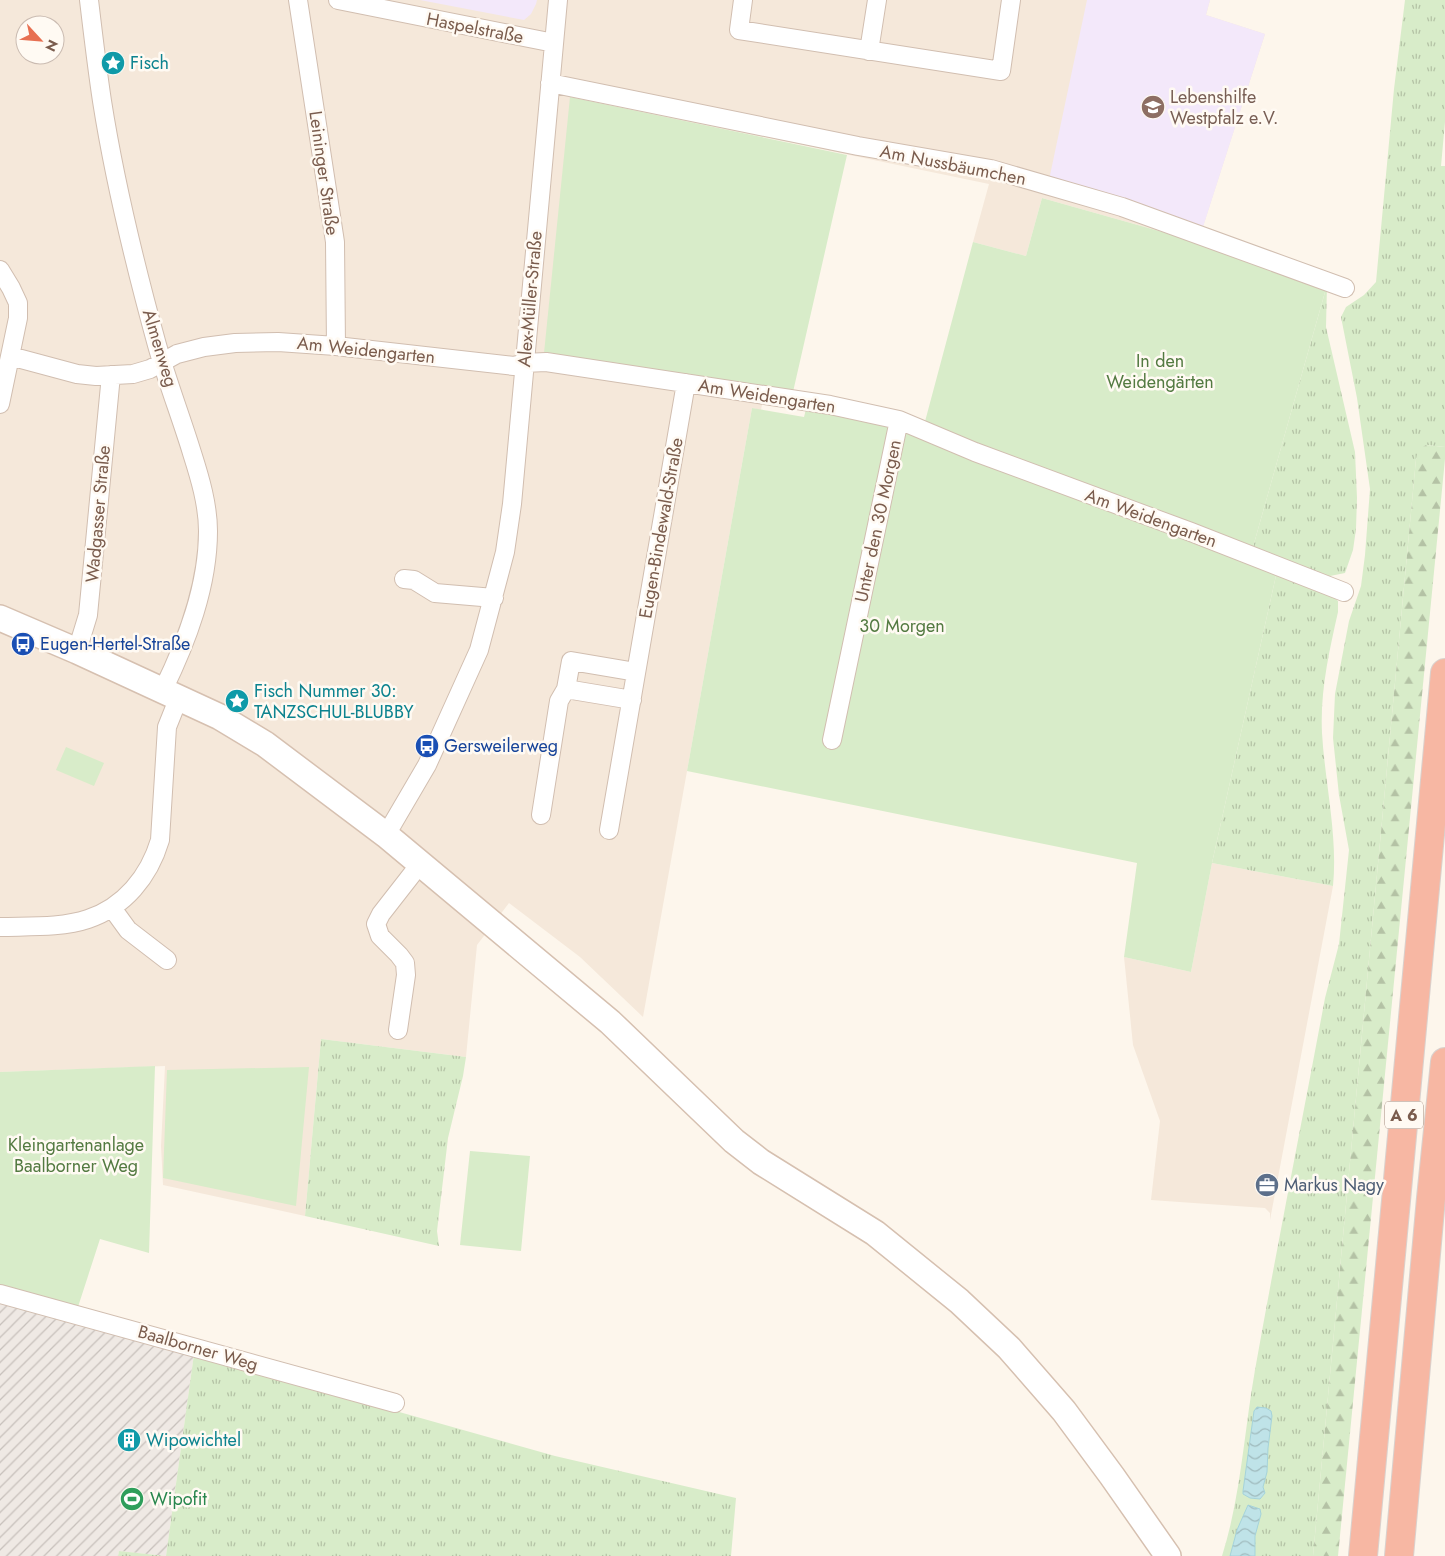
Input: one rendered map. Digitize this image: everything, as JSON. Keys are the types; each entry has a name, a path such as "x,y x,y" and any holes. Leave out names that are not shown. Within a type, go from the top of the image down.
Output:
{"highway":[{"name":"A 6","path":"1363,1556 1445,673"},
{"name":"A 6","path":"1399,1556 1445,1062"}],"street":[{"name":"Almenweg","path":"89,0 102,101 134,256 162,362 200,479 208,530 206,560 171,694"},
{"name":"Leininger Straße","path":"298,0 335,242 336,346"},
{"name":"Haspelstraße","path":"338,0 554,43"},
{"name":"Alex-Müller-Straße","path":"386,834 428,765 479,650 505,552 512,504 558,0"},
{"path":"743,0 739,30 1001,71 1011,0"},
{"path":"869,51 877,0"},
{"name":"Am Nussbäumchen","path":"550,83 752,125 991,169 1122,207 1345,288"},
{"path":"0,270 18,303 18,318 0,404"},
{"name":"Am Weidengarten","path":"10,356 77,374 133,374 150,369 177,354 204,347 235,343 278,342 336,346 514,366 524,363 546,362 830,404 899,420 975,452 1191,532 1344,592"},
{"name":"Wadgasser Straße","path":"77,651 88,615 111,375"},
{"name":"Eugen-Bindewald-Straße","path":"609,830 686,383"},
{"name":"Unter den 30 Morgen","path":"832,740 899,420"},
{"path":"404,579 414,580 435,593 494,598"},
{"path":"0,618 77,651 220,717 265,744 386,834 604,1016 734,1141 761,1162 875,1233 959,1301 1009,1348 1064,1411 1168,1556"},
{"path":"541,814 559,701 566,688 572,661 636,672"},
{"path":"566,688 632,700"},
{"path":"0,927 54,925 87,920 112,908 137,885 147,872 160,840 167,727 171,694"},
{"path":"398,1030 406,975 405,963 380,936 376,924 381,914 420,864"},
{"path":"112,908 128,930 167,960"},
{"name":"Baalborner Weg","path":"0,1294 395,1403"}],"shaded area":[{"path":"0,0 1210,0 1206,15 1265,34 1198,242 1042,198 1026,256 973,242 989,184 570,97 765,388 761,410 752,408 643,1017 580,957 509,903 477,945 466,1057 321,1039 305,1216 163,1185 161,1146 165,1066 0,1072"},
{"path":"420,0 537,0 531,14 524,20"},
{"name":"Lebenshilfe Westpfalz e.V.","path":"1087,0 1210,0 1206,15 1265,34 1202,230 1049,180"},
{"path":"1212,863 1333,886 1270,1220 1270,1213 1265,1208 1151,1200 1160,1121 1133,1045 1124,957 1191,972"},
{"path":"0,1300 194,1354 166,1556 119,1551 118,1556 0,1556"}],"green space":[{"path":"1405,0 1445,0 1445,122 1441,166 1445,166 1445,447 1426,445 1416,459 1313,1556 1222,1556 1234,1510 1255,1370 1325,998 1339,944 1349,850 1339,795 1333,738 1335,694 1349,621 1361,586 1370,489 1357,398 1341,317 1346,307 1364,295 1376,282 1394,89"},
{"path":"570,97 847,155 793,392 544,353"},
{"name":"In den Weidengärten","path":"1042,198 1198,242 1327,285 1253,547 923,429 973,242 1026,256"},
{"path":"1327,285 1326,327 1355,452 1357,498 1353,550 1345,573 1320,578 1253,547"},
{"name":"30 Morgen","path":"807,405 884,423 1277,571 1212,863 1191,972 1124,957 1137,863 687,771 752,408 804,417"},
{"path":"1426,445 1445,447 1445,459 1338,1556 1313,1556 1416,459 1418,450"},
{"path":"1277,571 1328,592 1338,601 1338,612 1331,642 1322,702 1322,733 1334,848 1333,886 1212,863"},
{"path":"66,747 104,763 94,786 56,770"},
{"path":"321,1039 466,1057 448,1138 437,1231 439,1246 305,1216"},
{"name":"Kleingartenanlage Baalborner Weg","path":"155,1066 149,1253 100,1239 77,1310 0,1289 0,1072"},
{"path":"309,1067 296,1206 163,1178 167,1070"},
{"path":"470,1151 530,1156 521,1251 460,1245"},
{"path":"194,1354 555,1456 736,1498 731,1556 166,1556"},
{"path":"119,1551 166,1556 118,1556"}],"water":[{"path":"1257,1407 1266,1408 1271,1411 1272,1416 1267,1472 1263,1487 1265,1493 1260,1499 1250,1498 1243,1494 1254,1411"},
{"path":"1248,1505 1260,1509 1261,1514 1255,1536 1255,1556 1230,1556 1237,1530"}],"place":[{"name":"Fisch","path":"113,63"},
{"name":"Lebenshilfe Westpfalz e.V.","path":"1153,107"},
{"name":"Eugen-Hertel-Straße","path":"23,644"},
{"name":"Fisch Nummer 30: TANZSCHUL-BLUBBY","path":"237,701"},
{"name":"Gersweilerweg","path":"427,746"},
{"name":"Markus Nagy","path":"1267,1185"},
{"name":"Wipowichtel","path":"129,1440"},
{"name":"Wipofit","path":"132,1499"}]}
